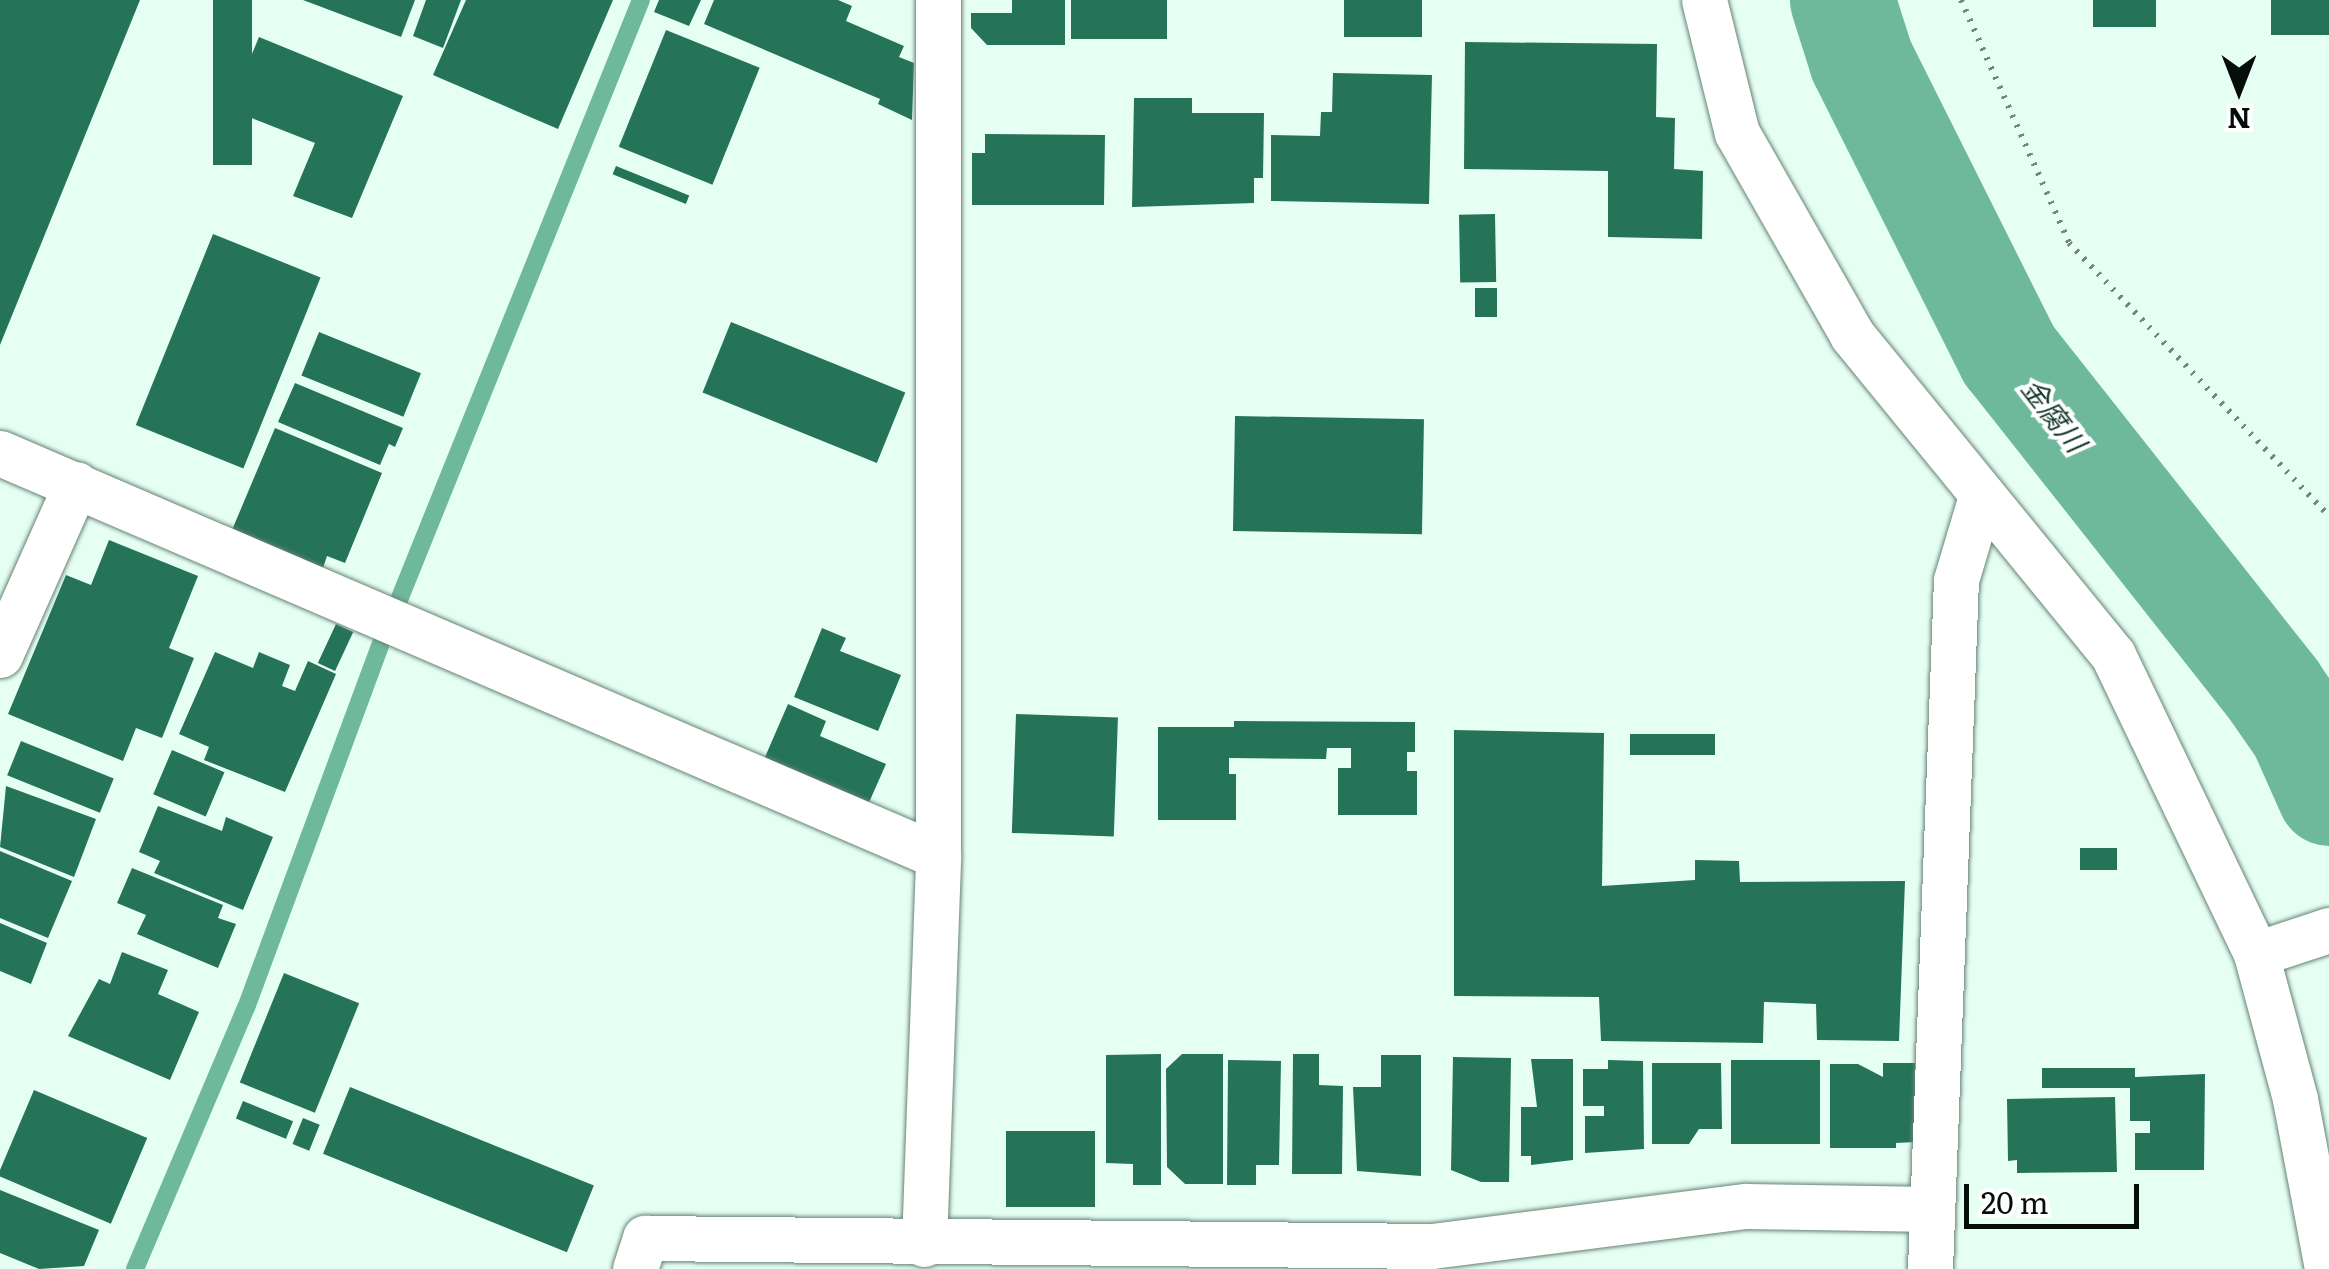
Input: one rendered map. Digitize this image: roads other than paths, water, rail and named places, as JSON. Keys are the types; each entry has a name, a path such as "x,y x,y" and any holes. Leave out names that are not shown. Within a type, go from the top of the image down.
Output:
{"street":[{"path":"924,1244 938,856 938,0"},
{"path":"1704,0 1737,134 1852,335 2114,654 2256,954 2295,1099 2326,1269"},
{"path":"0,453 938,856"},
{"path":"0,656 76,484"},
{"path":"1930,1269 1956,580 1981,496"},
{"path":"2256,954 2329,930"},
{"path":"635,1269 646,1238 924,1244 1432,1246 1745,1206 1930,1209"}],"waterway":[{"path":"397,605 641,0"},
{"name":"金腐川","path":"1842,0 1861,60 2009,355 2274,691 2301,730 2329,793"},
{"path":"135,1269 246,1008 380,645"}]}
